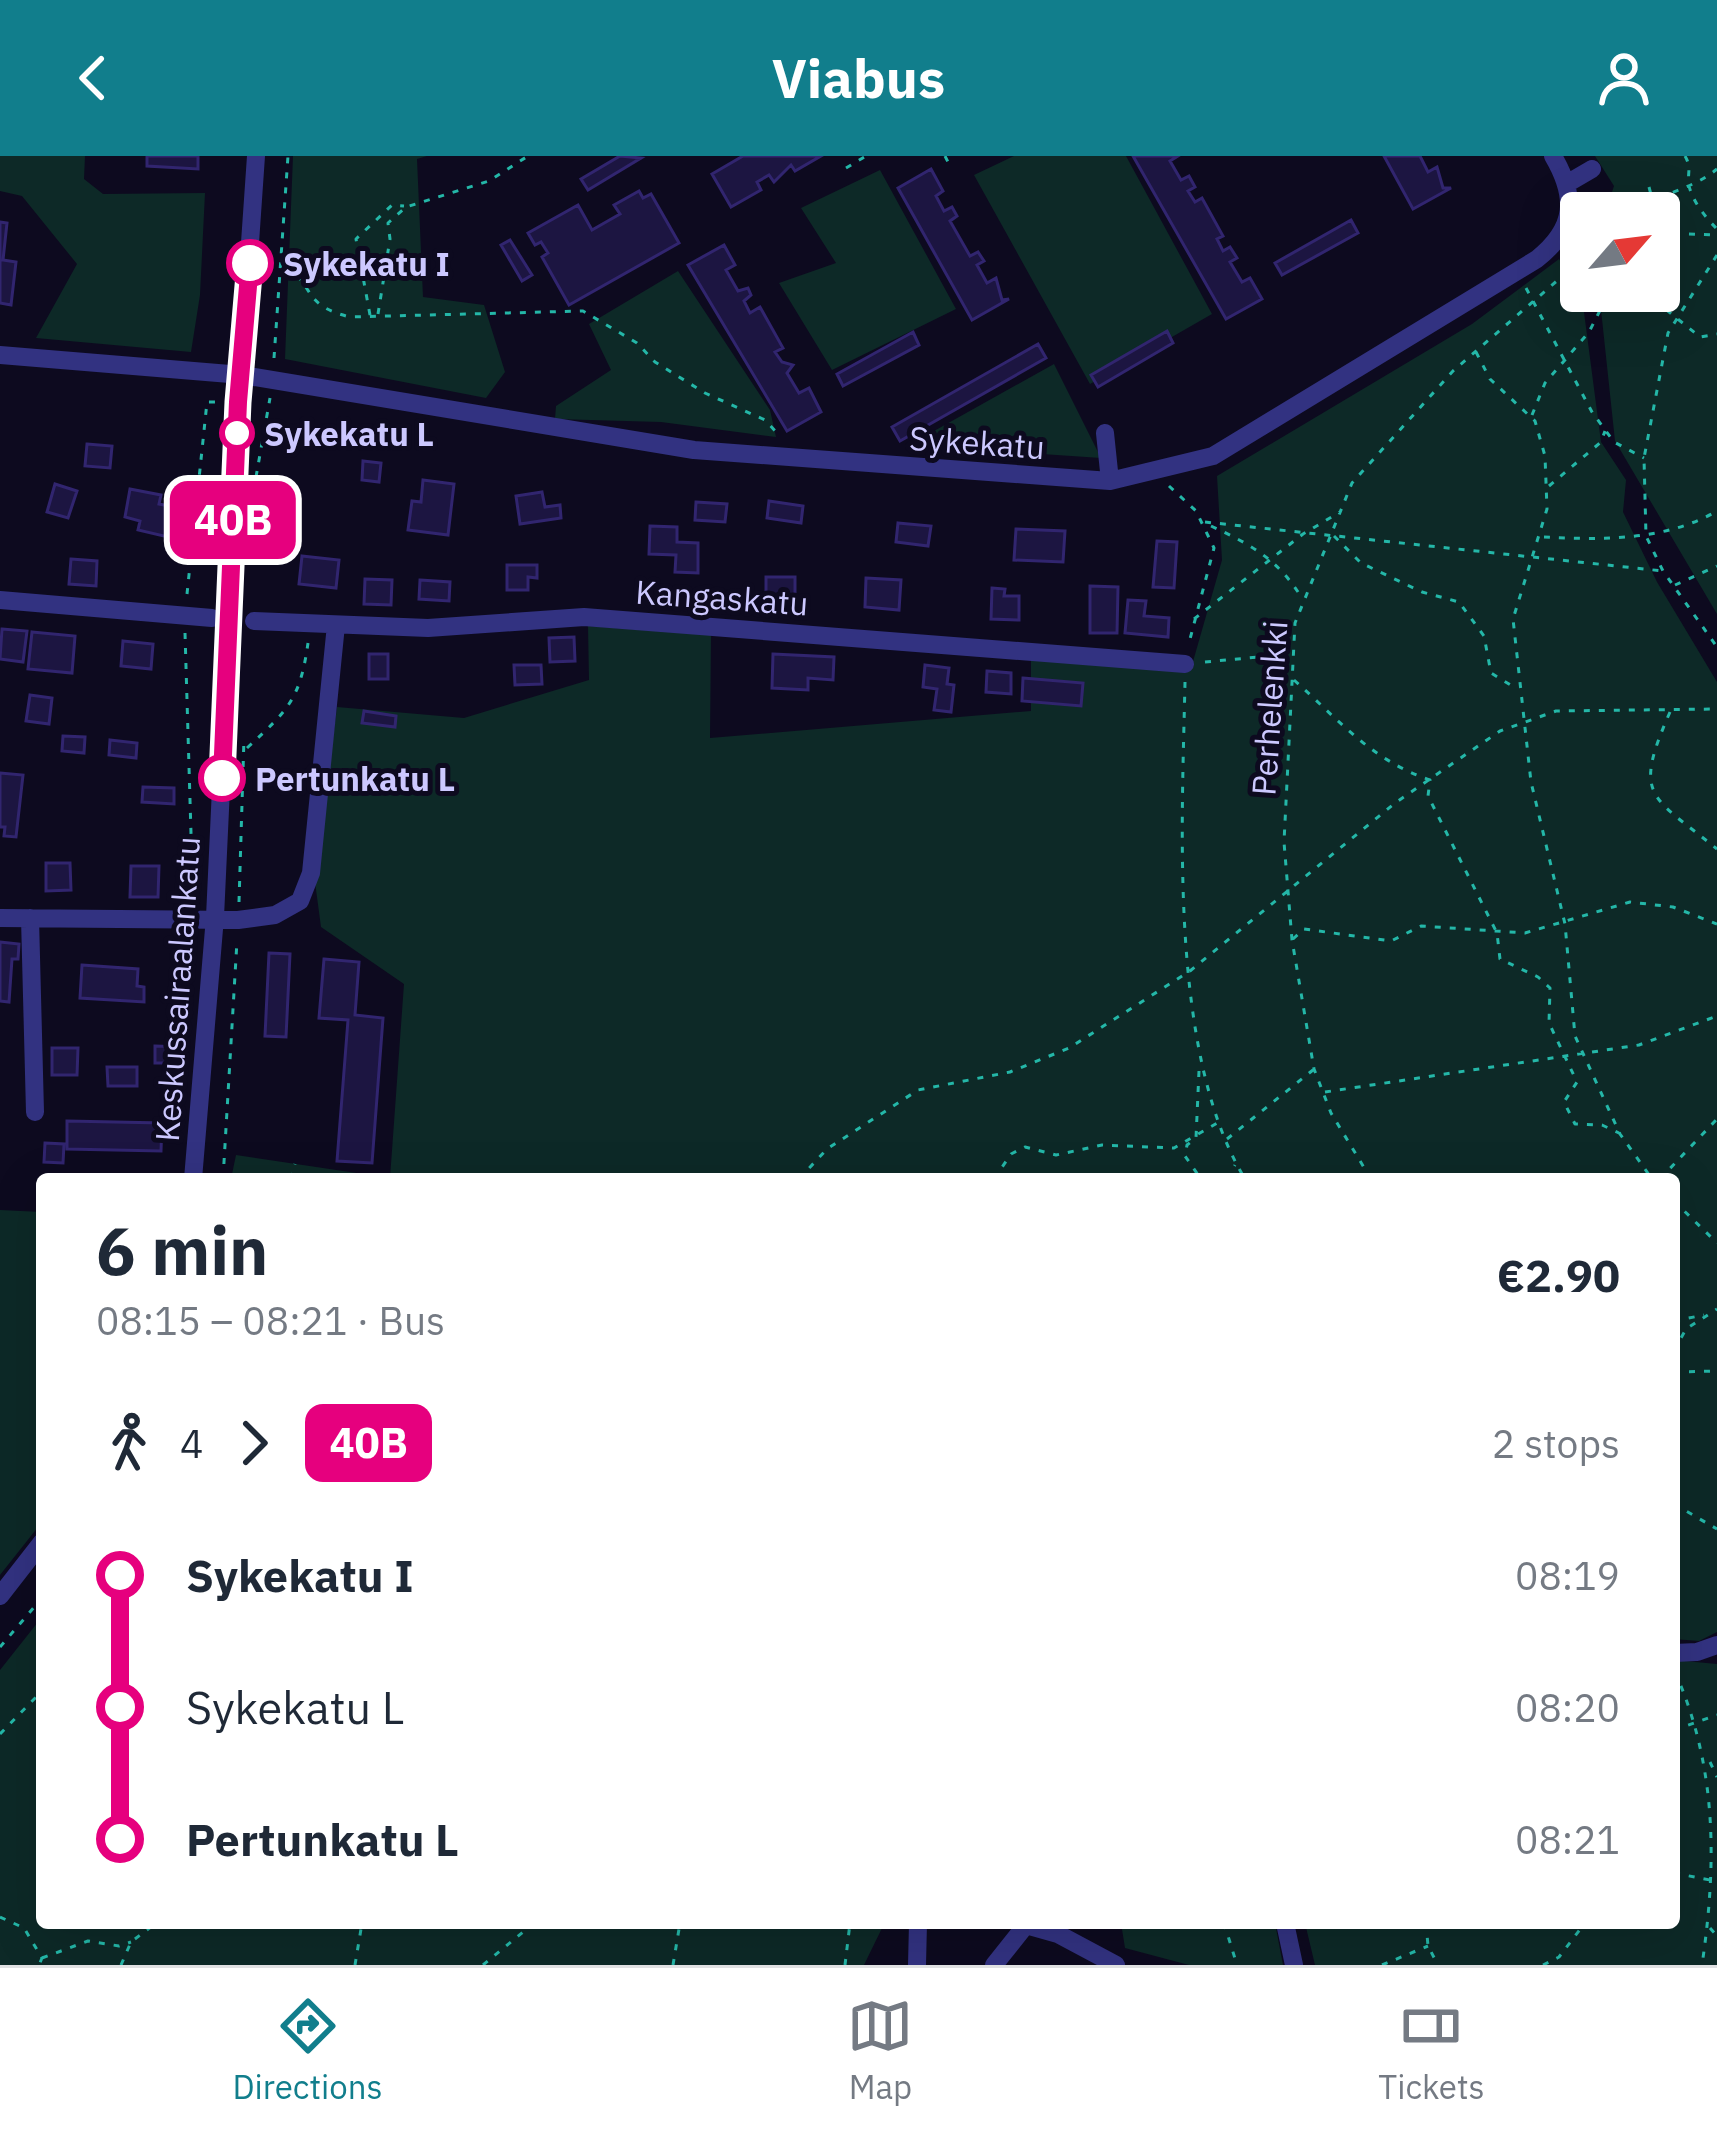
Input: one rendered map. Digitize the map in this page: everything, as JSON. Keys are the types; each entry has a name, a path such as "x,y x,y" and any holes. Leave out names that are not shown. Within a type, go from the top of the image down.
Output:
{"street":[{"name":"Keskussairaalankatu","path":"194,1173 215,917 256,156"},
{"path":"1553,156 1568,183 1592,169"},
{"name":"Sykekatu","path":"0,355 242,375 694,450 1110,481 1213,456 1537,259 1554,245 1568,223 1573,206 1568,183"},
{"path":"1105,434 1110,481"},
{"path":"0,600 212,618"},
{"name":"Kangaskatu","path":"254,621 428,628 584,617 1185,664"},
{"path":"0,917 238,920 275,915 300,901 310,873 336,625"},
{"path":"30,918 35,1112"},
{"path":"0,1597 36,1550"},
{"path":"1680,1653 1717,1645"},
{"path":"917,1965 918,1929"},
{"path":"994,1965 1023,1929"},
{"path":"1045,1929 1116,1965"},
{"path":"1286,1929 1294,1965"}],"path":[{"path":"254,485 283,265 289,156"},
{"path":"377,316 390,239 388,223 406,207 489,181 528,156"},
{"path":"846,167 866,156"},
{"path":"944,156 948,162"},
{"path":"1685,156 1690,165 1689,186 1717,232"},
{"path":"1669,192 1717,169"},
{"path":"1649,187 1651,192"},
{"path":"369,316 356,238 392,205 406,207"},
{"path":"1680,231 1717,232"},
{"path":"1717,255 1667,333 1644,458 1646,536 1663,571 1717,647"},
{"path":"283,265 293,271 312,302 327,311 369,316 583,311 705,393 765,420 789,445"},
{"name":"Perhelenkki","path":"1369,1173 1315,1069 1292,940 1284,842 1293,654 1301,597 1333,535 1352,483 1476,352 1560,278"},
{"path":"1532,302 1614,442 1644,458"},
{"path":"1531,416 1545,383 1589,332 1599,312"},
{"path":"1670,312 1700,338 1717,334"},
{"path":"1476,352 1490,379 1531,416 1545,455 1549,487 1540,537 1513,619 1517,689 1526,720 1531,782 1565,924 1575,1036 1620,1134 1648,1173"},
{"path":"1549,487 1601,442 1606,429"},
{"path":"1154,473 1204,522 1248,542 1280,565 1301,597"},
{"path":"1540,537 1646,536 1694,524 1717,511"},
{"path":"1192,620 1306,532 1340,512"},
{"path":"1204,522 1663,571"},
{"path":"1197,1173 1185,1156 1187,1144 1196,1136 1199,1066 1183,814 1185,664 1192,620 1214,548 1204,522"},
{"path":"1333,535 1361,563 1422,592 1459,602 1484,636 1491,673 1517,689"},
{"path":"1673,586 1717,566"},
{"path":"245,750 296,697 311,623"},
{"path":"1185,664 1293,654"},
{"path":"1292,678 1370,751 1393,767 1430,780"},
{"path":"805,1173 827,1149 918,1090 1010,1072 1069,1048 1190,971 1430,780 1526,720 1556,711 1717,709"},
{"path":"1671,710 1647,772 1653,796 1717,849"},
{"path":"223,1173 244,734"},
{"path":"1430,780 1428,796 1497,933 1500,959 1538,976 1550,988 1549,1023 1577,1082 1564,1102 1575,1124 1602,1125 1620,1134"},
{"path":"1292,940 1304,929 1391,941 1421,926 1525,933 1630,902 1672,907 1717,924"},
{"path":"1323,1092 1639,1046 1717,1016"},
{"path":"1199,1066 1241,1173"},
{"path":"1227,1139 1315,1069"},
{"path":"1666,1173 1717,1119"},
{"path":"998,1173 1011,1154 1025,1147 1056,1155 1102,1145 1174,1148 1219,1121"},
{"path":"292,1173 295,1164"},
{"path":"1231,1173 1236,1164"},
{"path":"1680,1207 1717,1243"},
{"path":"1680,1320 1717,1309"},
{"path":"1680,1340 1706,1314"},
{"path":"1680,1372 1717,1371"},
{"path":"1680,1507 1717,1529"},
{"path":"0,1647 36,1605"},
{"path":"1680,1682 1699,1722 1706,1754 1716,1882 1702,1965"},
{"path":"0,1734 36,1697"},
{"path":"1680,1728 1717,1715"},
{"path":"1706,1754 1717,1759"},
{"path":"1706,1754 1717,1777"},
{"path":"1680,1874 1716,1882"},
{"path":"0,1917 24,1928 42,1958"},
{"path":"1708,1926 1717,1936"},
{"path":"39,1965 42,1958 88,1941 119,1946 148,1929"},
{"path":"355,1965 361,1929"},
{"path":"484,1965 528,1929"},
{"path":"673,1965 679,1929"},
{"path":"845,1965 849,1929"},
{"path":"1226,1929 1238,1965"},
{"path":"1427,1929 1438,1965"},
{"path":"1543,1965 1558,1957 1580,1929"},
{"path":"121,1965 131,1942"},
{"path":"1382,1965 1429,1946"}],"green space":[{"path":"0,156 85,156 84,179 103,194 205,193 200,295 191,352 36,338 77,264 22,196 0,191"},
{"path":"293,156 427,156 417,159 423,297 484,305 505,372 486,398 285,359"},
{"path":"1014,156 1126,156 1212,314 1090,384 974,175"},
{"path":"1595,156 1717,156 1717,614 1615,441 1601,312 1680,312 1680,192 1612,192 1614,186"},
{"path":"880,170 956,309 832,370 779,283 836,263 801,208"},
{"path":"1559,259 1560,312 1584,312 1601,442 1626,480 1623,512 1657,582 1717,682 1717,1632 1699,1641 1680,1639 1680,1173 390,1173 404,984 321,927 315,882 337,707 464,718 589,680 588,626 711,635 710,738 1031,711 1031,659 1192,665 1222,560 1217,476 1472,324"},
{"path":"678,271 770,410 776,437 661,422 555,419 556,406 611,370 589,324"},
{"path":"1054,364 1101,458 909,445"},
{"path":"236,1155 357,1173 232,1173"},
{"path":"0,1210 36,1212 36,1530 0,1575"},
{"path":"36,1625 36,1929 882,1929 864,1965 0,1965 0,1670"},
{"path":"1680,1661 1717,1664 1717,1965 1315,1965 1306,1929 1680,1929"},
{"path":"1122,1929 1276,1929 1283,1965 1189,1965 1125,1948"}],"building":[{"path":"147,156 198,156 198,169 147,166"},
{"path":"620,156 641,158 588,190 581,179"},
{"path":"743,156 821,156 795,171 791,165 774,182 769,175 757,182 761,190 731,207 712,174"},
{"path":"1133,156 1178,156 1170,161 1181,180 1189,176 1195,187 1188,191 1195,202 1202,198 1223,236 1217,239 1223,251 1230,247 1237,258 1230,262 1242,282 1250,278 1262,299 1226,319"},
{"path":"1384,156 1420,156 1428,172 1437,167 1443,188 1451,188 1413,209"},
{"path":"931,169 943,191 936,196 944,211 952,207 957,216 950,221 970,256 978,252 984,261 977,265 987,283 996,278 1002,300 1009,299 972,320 898,188"},
{"path":"639,191 643,198 651,194 679,243 569,305 542,257 548,253 528,233 578,205 592,230 620,214 614,205"},
{"path":"1351,220 1358,233 1282,275 1275,263"},
{"path":"0,222 7,223 3,260 16,262 11,305 0,303"},
{"path":"510,240 532,275 522,281 501,245"},
{"path":"724,245 735,265 726,270 738,291 748,288 751,295 744,301 750,313 760,307 783,348 775,352 782,362 793,365 787,373 799,393 809,388 821,412 787,431 688,265"},
{"path":"1167,331 1173,343 1098,387 1091,375"},
{"path":"913,332 919,345 843,386 837,374"},
{"path":"1038,344 1046,358 900,441 892,427"},
{"path":"87,444 112,446 110,468 85,466"},
{"path":"363,461 381,463 379,482 362,480"},
{"path":"423,480 454,484 448,535 408,530 412,501 421,502"},
{"path":"55,484 77,491 68,518 47,512"},
{"path":"130,489 161,495 159,504 174,507 168,537 138,530 140,521 125,517"},
{"path":"542,492 545,507 560,505 561,518 520,524 516,496"},
{"path":"769,501 803,506 801,523 767,518"},
{"path":"696,502 727,504 725,522 695,520"},
{"path":"898,523 931,526 928,546 896,542"},
{"path":"650,526 677,527 677,542 698,543 698,573 675,572 676,555 649,554"},
{"path":"1016,529 1065,531 1063,562 1014,560"},
{"path":"1157,541 1177,542 1174,588 1153,587"},
{"path":"302,556 339,560 336,588 299,584"},
{"path":"71,559 97,561 96,586 69,584"},
{"path":"507,565 537,565 537,578 528,577 528,590 507,590"},
{"path":"766,577 795,577 795,600 766,600"},
{"path":"866,578 901,580 899,610 865,607"},
{"path":"365,579 392,580 391,605 364,604"},
{"path":"420,580 450,582 449,601 419,599"},
{"path":"1090,586 1118,587 1117,633 1090,633"},
{"path":"992,588 1005,589 1004,596 1019,596 1019,620 991,619"},
{"path":"1128,600 1146,601 1144,616 1169,618 1168,637 1125,633"},
{"path":"2,629 27,631 23,662 0,659"},
{"path":"32,632 75,636 72,673 28,669"},
{"path":"574,637 575,661 550,662 549,638"},
{"path":"123,641 153,644 151,669 121,666"},
{"path":"369,654 388,654 388,679 369,679"},
{"path":"773,654 834,657 833,680 808,678 808,690 772,688"},
{"path":"514,665 541,665 542,684 515,685"},
{"path":"925,665 949,668 947,684 954,685 951,712 934,710 937,689 923,687"},
{"path":"987,671 1011,673 1011,694 986,692"},
{"path":"1023,678 1083,683 1081,706 1022,701"},
{"path":"30,695 52,698 49,724 26,721"},
{"path":"364,711 396,716 395,727 362,723"},
{"path":"63,736 85,737 84,753 62,751"},
{"path":"110,740 137,743 136,758 109,755"},
{"path":"0,773 23,775 16,837 4,836 5,827 0,827"},
{"path":"143,787 174,788 174,804 142,802"},
{"path":"46,863 70,863 71,890 46,891"},
{"path":"131,866 159,866 158,897 130,897"},
{"path":"0,942 19,944 18,959 12,959 9,1002 0,1001"},
{"path":"269,953 290,954 286,1037 265,1036"},
{"path":"324,959 359,962 355,1015 383,1018 372,1163 337,1161 348,1020 319,1018"},
{"path":"82,965 138,969 137,986 144,987 144,1002 80,998"},
{"path":"155,1046 180,1047 179,1063 155,1063"},
{"path":"52,1048 78,1048 77,1075 52,1075"},
{"path":"107,1067 137,1067 137,1086 108,1086"},
{"path":"67,1121 162,1123 161,1151 67,1149"},
{"path":"45,1143 64,1144 63,1163 44,1162"}],"bus line":[{"name":"40B","path":"222,778 238,402 250,263"}],"place":[{"name":"Sykekatu I","path":"250,263"},
{"name":"Sykekatu L","path":"237,433"},
{"name":"Pertunkatu L","path":"222,778"}]}
